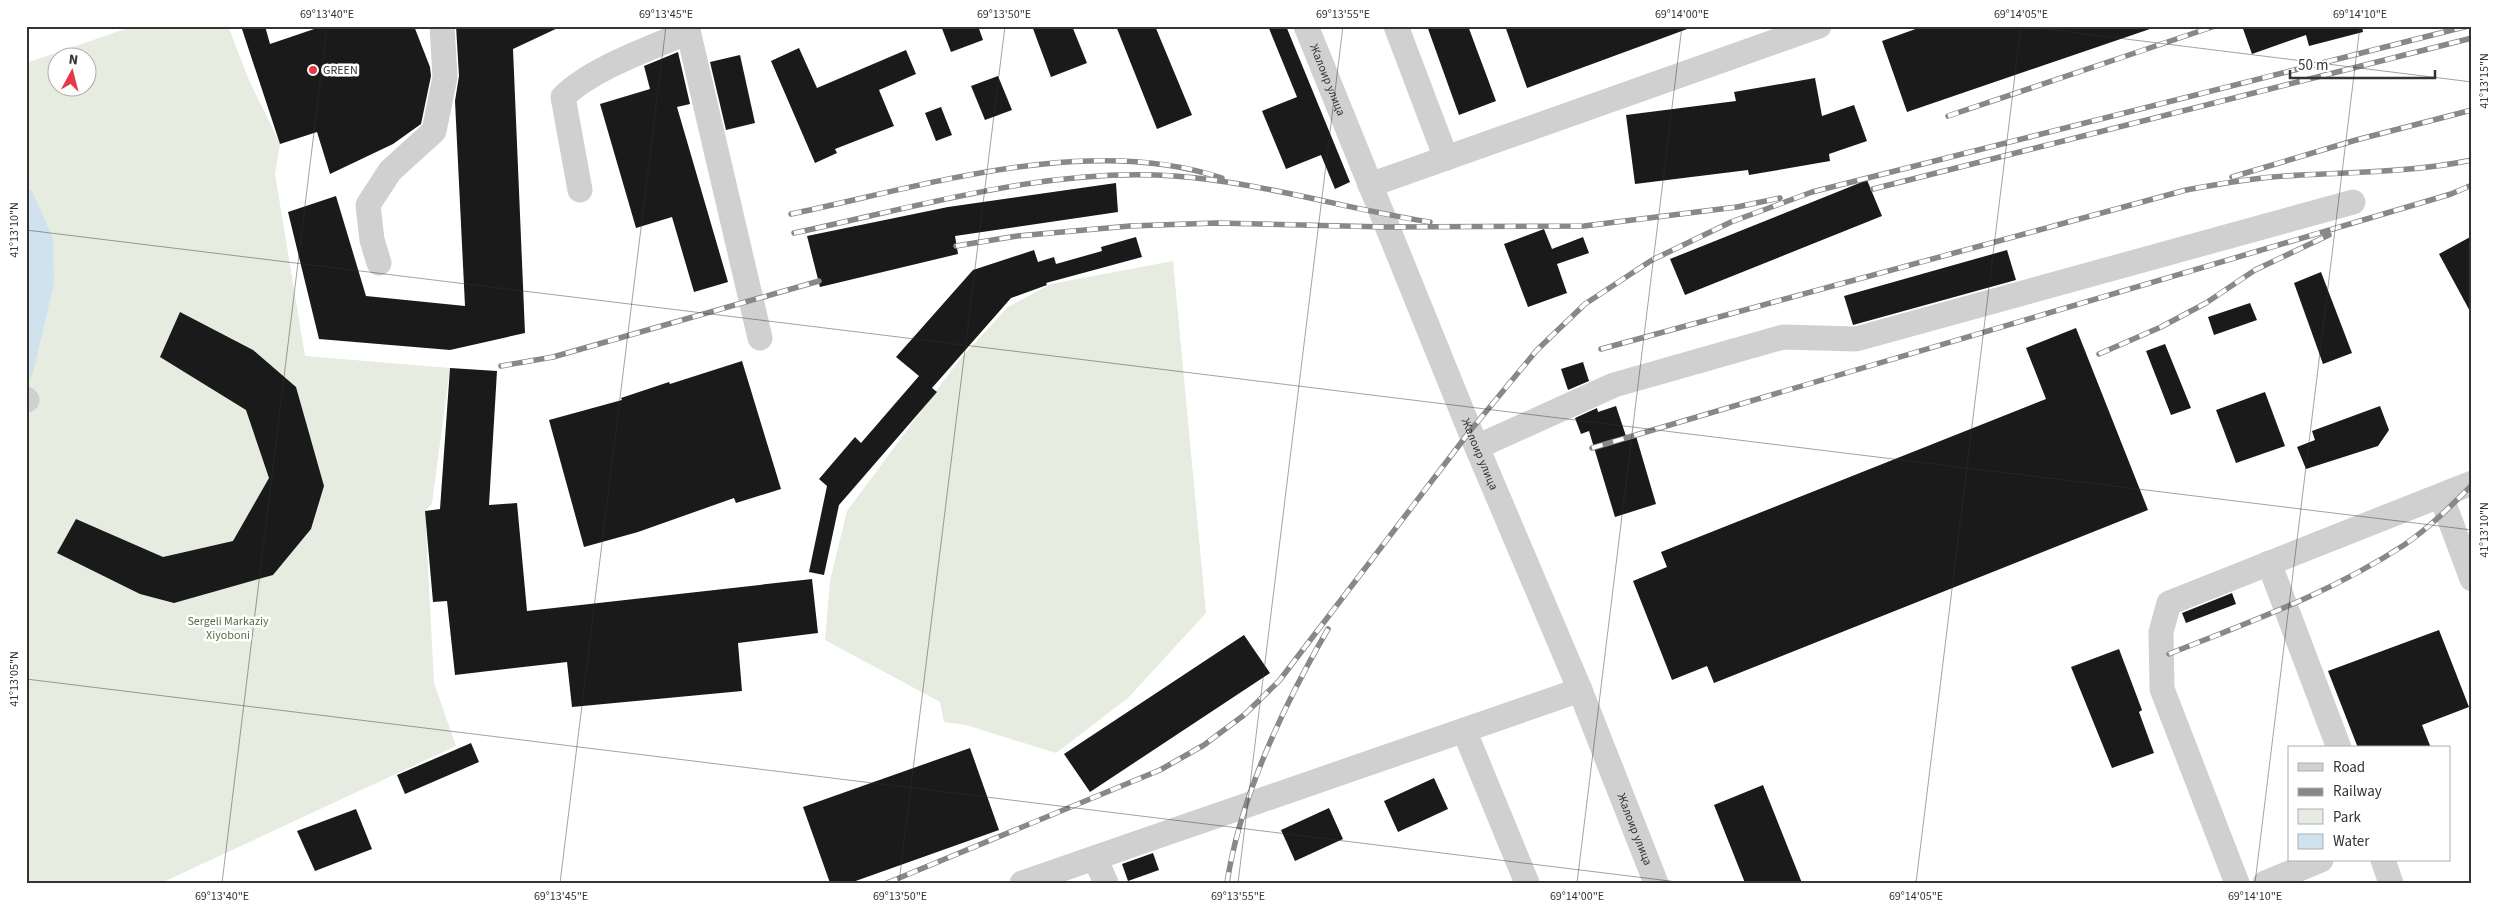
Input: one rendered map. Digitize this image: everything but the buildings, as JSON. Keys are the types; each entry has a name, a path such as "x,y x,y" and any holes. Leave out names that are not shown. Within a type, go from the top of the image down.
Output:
{"street":[{"path":"379,263 372,240 368,205 390,171 434,131 445,77 442,26"},
{"name":"Жалоир улица","path":"1306,26 1477,447 1580,690 1656,883"},
{"path":"1396,26 1446,158"},
{"path":"1370,185 1819,26"},
{"path":"580,190 563,96 573,87 688,29 760,338"},
{"path":"1477,447 1614,385 1783,337 1856,339 2353,202"},
{"path":"2237,883 2162,689 2161,632 2169,603 2441,496 2472,482"},
{"path":"2441,496 2472,579"},
{"path":"2269,563 2338,746"},
{"path":"1022,883 1580,690"},
{"path":"1464,730 1527,883"},
{"path":"1095,858 1106,883"},
{"path":"2266,883 2316,862"},
{"path":"2384,862 2391,883"}],"green space":[{"name":"Sergeli Markaziy Xiyoboni","path":"134,26 228,26 249,80 280,144 275,174 305,356 450,368 432,503 425,511 434,683 456,746 161,883 26,883 26,385 33,374 54,285 32,192 26,187 26,63 48,55 48,98 98,98 98,48 70,48"},
{"path":"1173,261 1206,613 1128,698 1056,753 966,725 944,722 940,702 825,640 830,581 847,511 960,359 1008,307 1051,284"}],"water":[{"path":"26,187 32,191 53,238 54,285 33,374 26,385"}],"railway":[{"path":"1948,116 2215,26"},
{"path":"887,883 1160,770 1204,745 1244,715 1279,681 1470,431 1537,350 1585,304 1652,260 1731,222 1812,192 2468,26"},
{"path":"1873,189 2472,38"},
{"path":"2232,177 2356,140 2472,110"},
{"path":"1601,349 2186,190 2260,178 2402,170 2472,160"},
{"path":"791,214 951,178 1062,162 1117,161 1171,165 1222,178"},
{"path":"794,233 983,191 1079,177 1127,175 1174,176 1239,184 1430,222"},
{"path":"1592,448 2451,194 2472,185"},
{"path":"956,246 1017,236 1130,226 1216,223 1387,227 1584,226 1737,207 1780,198"},
{"path":"2099,354 2161,327 2206,303 2255,270 2329,235"},
{"path":"501,366 553,357 819,281"},
{"path":"2169,654 2289,606 2348,578 2404,545 2448,509 2472,485"},
{"path":"1227,883 1242,817 1266,751 1296,688 1328,629"}],"place":[{"name":"GREEN","path":"313,70"}]}
